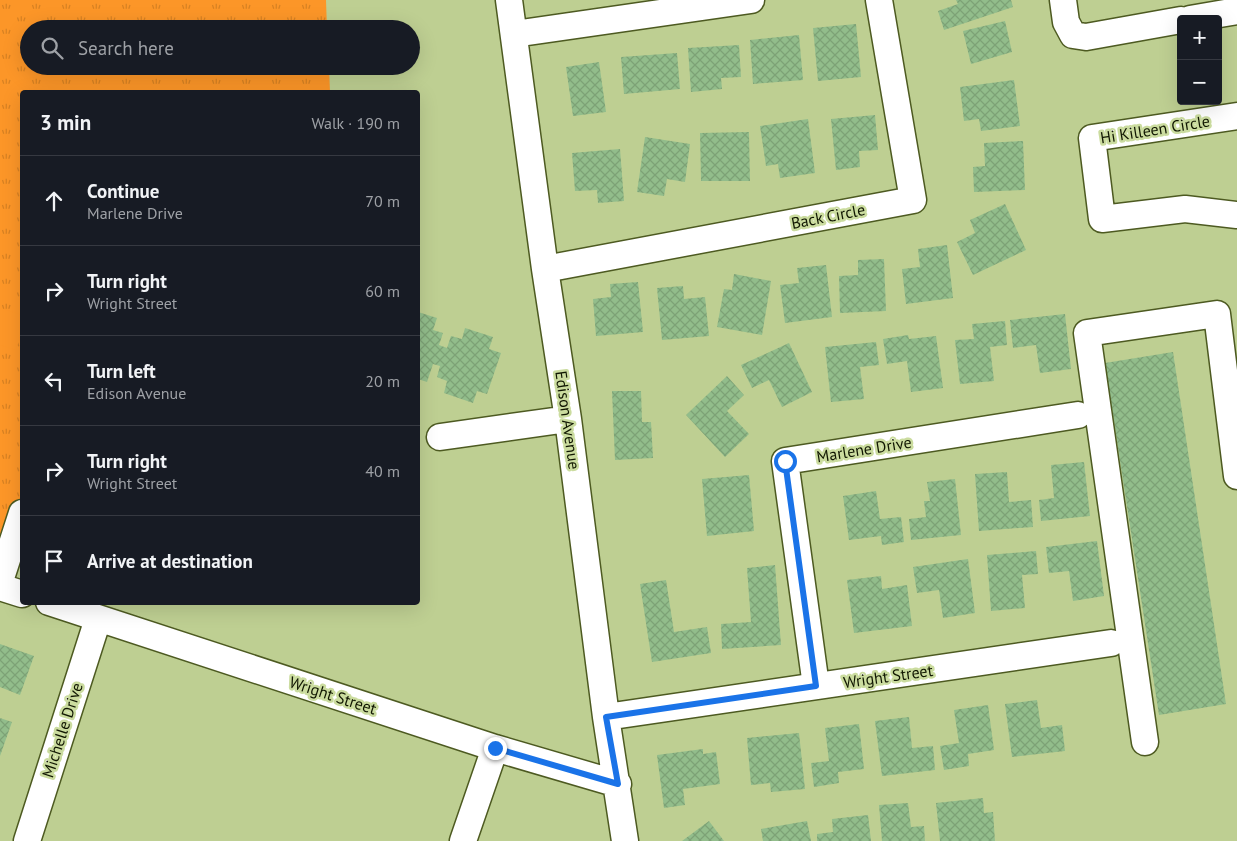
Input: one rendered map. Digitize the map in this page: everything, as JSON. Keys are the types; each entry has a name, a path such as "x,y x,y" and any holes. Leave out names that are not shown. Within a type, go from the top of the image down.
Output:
{"street":[{"name":"Edison Avenue","path":"509,0 545,269 568,418 606,717 618,784 625,841"},
{"path":"514,34 751,0"},
{"name":"Back Circle","path":"545,269 913,200 879,0"},
{"path":"1063,0 1066,22 1073,35 1086,37 1177,21"},
{"path":"1211,15 1237,10"},
{"name":"Hi Killeen Circle","path":"1237,116 1092,138 1102,219 1186,209 1237,215"},
{"path":"1145,742 1087,333 1227,309 1237,476"},
{"name":"Marlene Drive","path":"816,686 785,461 1078,416"},
{"path":"440,437 568,418"},
{"path":"0,582 20,519"},
{"path":"0,586 20,593"},
{"name":"Wright Street","path":"58,605 495,748 618,784"},
{"name":"Michelle Drive","path":"27,841 98,619"},
{"name":"Wright Street","path":"606,717 1111,643"},
{"path":"463,841 495,748"}],"green space":[{"path":"0,0 326,0 327,20 20,20 20,75 329,75 330,90 20,90 20,507 5,560 0,559"},
{"path":"0,308 20,314 20,337 16,350 0,345"}],"building":[{"path":"956,0 1011,0 1013,7 944,30 938,11 958,4"},
{"path":"1005,21 1012,52 971,64 963,31"},
{"path":"856,24 861,77 818,81 813,28"},
{"path":"799,35 803,80 753,84 750,40"},
{"path":"739,45 741,77 721,78 722,89 691,92 688,48"},
{"path":"677,53 680,89 624,94 621,57"},
{"path":"599,62 606,112 573,116 566,67"},
{"path":"1014,80 1020,126 981,131 979,119 964,121 960,87"},
{"path":"875,115 878,150 859,151 860,167 836,170 831,119"},
{"path":"808,119 815,173 780,178 778,164 766,166 760,126"},
{"path":"749,132 750,181 701,181 700,133"},
{"path":"645,137 690,144 685,182 667,179 664,196 637,192"},
{"path":"1023,141 1025,190 974,192 973,167 985,166 984,143"},
{"path":"620,149 624,201 598,203 597,190 575,191 572,153"},
{"path":"1005,204 1026,250 973,275 957,242 975,233 970,220"},
{"path":"947,245 953,298 906,304 902,269 920,267 918,249"},
{"path":"884,259 886,311 840,313 839,276 858,275 858,260"},
{"path":"826,265 832,317 785,323 780,285 799,283 797,268"},
{"path":"734,274 771,281 762,335 717,327 724,289 732,290"},
{"path":"638,282 643,332 596,336 593,299 611,297 610,284"},
{"path":"683,286 684,299 705,297 709,336 662,340 657,288"},
{"path":"420,313 437,318 433,330 443,333 439,345 447,348 451,336 462,339 465,328 493,337 489,349 501,353 487,394 477,391 473,403 444,393 447,381 437,377 440,366 433,364 427,382 420,380"},
{"path":"1065,314 1071,369 1040,373 1036,345 1013,348 1010,320"},
{"path":"1005,321 1007,345 990,347 994,381 960,384 955,340 974,339 972,324"},
{"path":"908,335 909,339 936,336 943,388 911,392 907,361 887,364 883,339"},
{"path":"876,342 879,365 860,367 864,399 831,402 825,347"},
{"path":"789,343 812,392 782,407 769,380 752,388 741,365"},
{"path":"1173,352 1226,704 1159,715 1105,363"},
{"path":"727,376 744,395 727,411 749,434 725,457 686,415"},
{"path":"612,391 641,391 642,422 651,422 653,458 615,460"},
{"path":"1084,462 1090,516 1041,521 1039,500 1054,498 1051,465"},
{"path":"1007,472 1009,502 1031,500 1033,527 979,531 975,474"},
{"path":"749,475 754,531 707,536 702,479"},
{"path":"955,479 961,535 911,540 909,519 926,517 924,501 930,501 927,482"},
{"path":"876,491 880,519 901,517 904,542 882,545 881,536 849,540 843,496"},
{"path":"1097,541 1104,596 1073,601 1069,571 1049,573 1046,547"},
{"path":"1036,551 1038,574 1022,575 1025,608 991,611 987,555"},
{"path":"968,559 975,613 943,618 939,590 917,593 913,567"},
{"path":"775,565 781,645 722,649 721,624 751,622 747,568"},
{"path":"881,576 882,589 907,585 912,626 854,633 847,580"},
{"path":"666,580 674,632 707,627 711,653 652,662 640,584"},
{"path":"0,644 34,656 20,695 0,687"},
{"path":"1037,700 1041,728 1062,725 1065,751 1012,757 1005,704"},
{"path":"988,705 994,750 968,754 969,766 944,770 940,746 959,743 954,710"},
{"path":"909,717 912,748 933,746 935,770 882,776 875,721"},
{"path":"0,718 12,722 0,756"},
{"path":"859,724 864,769 838,772 839,783 814,787 811,763 829,761 825,728"},
{"path":"799,733 805,789 771,792 770,783 751,785 747,738"},
{"path":"703,749 703,754 716,752 720,784 683,789 685,805 664,808 657,755"},
{"path":"983,798 984,813 993,812 995,841 940,841 936,803"},
{"path":"908,803 911,827 924,826 925,841 882,841 879,805"},
{"path":"868,815 871,841 817,841 817,834 833,832 832,819"},
{"path":"709,821 724,841 682,841"},
{"path":"807,821 811,841 763,841 761,829"}],"route":[{"path":"495,748 618,784 606,717 816,686 785,461"}]}
